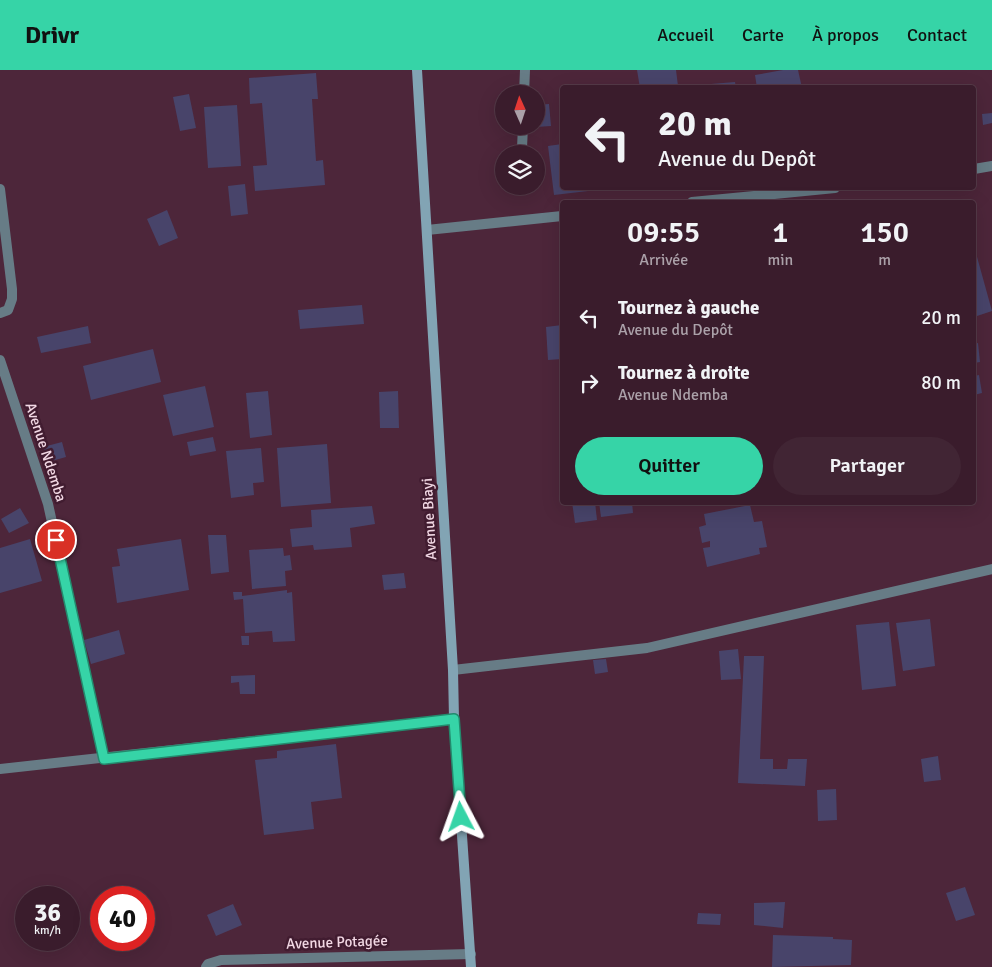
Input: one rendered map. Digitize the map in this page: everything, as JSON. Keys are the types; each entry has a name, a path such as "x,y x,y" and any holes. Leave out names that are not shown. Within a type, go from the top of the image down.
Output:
{"street":[{"name":"Avenue Biayi","path":"416,70 453,670 454,719 472,967"},
{"path":"524,85 525,70"},
{"path":"976,169 992,166"},
{"path":"0,189 12,299 8,310 0,313"},
{"path":"712,200 815,190"},
{"path":"427,230 560,216"},
{"name":"Avenue Ndemba","path":"0,360 48,504 104,759"},
{"path":"453,670 647,648 992,569"},
{"path":"0,769 454,719"},
{"name":"Avenue Potagée","path":"206,967 208,964 221,960 471,954"}],"building":[{"path":"637,70 676,70 678,85 640,85"},
{"path":"783,70 798,70 801,85 757,85 755,75"},
{"path":"316,73 318,99 312,99 316,161 323,160 325,185 255,191 253,166 267,165 262,103 250,104 249,78"},
{"path":"735,82 736,85 711,85"},
{"path":"189,94 196,128 180,131 173,97"},
{"path":"545,104 549,104 551,126 545,126"},
{"path":"237,105 241,166 208,168 204,107"},
{"path":"992,113 992,123 983,125 982,114"},
{"path":"560,144 560,190 588,191 554,195 548,146"},
{"path":"245,184 248,214 231,216 228,186"},
{"path":"167,210 178,238 159,246 147,219"},
{"path":"976,253 992,311 976,316"},
{"path":"362,305 364,324 300,329 298,310"},
{"path":"560,325 560,359 548,360 546,327"},
{"path":"88,326 91,343 41,353 37,337"},
{"path":"978,343 980,362 976,363 976,344"},
{"path":"153,349 161,382 91,400 83,366"},
{"path":"979,375 982,393 976,394 976,376"},
{"path":"205,386 214,427 173,436 163,395"},
{"path":"268,391 272,435 250,438 246,393"},
{"path":"398,391 399,428 380,428 379,392"},
{"path":"213,437 216,451 190,456 187,442"},
{"path":"62,442 66,457 48,462 43,447"},
{"path":"327,444 331,503 281,507 277,448"},
{"path":"261,448 264,482 253,483 254,495 231,498 226,451"},
{"path":"572,505 595,505 597,520 575,523"},
{"path":"599,505 632,505 633,513 601,517"},
{"path":"750,505 754,522 762,521 767,547 759,548 760,554 707,567 703,548 710,547 710,541 702,543 699,527 706,525 704,514"},
{"path":"372,506 375,524 350,528 352,547 314,550 313,545 292,547 290,529 312,527 311,510"},
{"path":"20,508 29,523 9,533 1,519"},
{"path":"208,535 226,535 229,572 211,574"},
{"path":"30,539 42,581 0,593 0,548"},
{"path":"181,539 189,590 117,603 112,567 120,566 117,549"},
{"path":"283,548 284,556 290,555 292,570 285,571 286,586 252,589 249,550"},
{"path":"404,573 406,588 384,590 382,575"},
{"path":"287,590 287,593 292,592 295,641 273,642 272,631 245,633 243,599 234,600 233,592 242,592 242,596"},
{"path":"930,619 935,666 903,671 896,623"},
{"path":"889,622 896,686 862,690 856,625"},
{"path":"119,630 125,654 91,664 84,640"},
{"path":"241,636 249,636 249,645 242,645"},
{"path":"738,649 741,679 721,680 719,651"},
{"path":"744,656 764,656 760,759 773,759 773,769 787,769 788,759 807,759 805,786 738,783"},
{"path":"606,659 608,672 595,674 593,660"},
{"path":"255,675 255,694 240,694 239,682 231,683 231,676"},
{"path":"336,744 342,798 311,802 314,829 264,835 255,760 277,758 277,751"},
{"path":"938,756 941,780 924,782 921,759"},
{"path":"836,789 837,820 818,821 817,790"},
{"path":"965,887 975,915 956,921 946,893"},
{"path":"785,902 783,928 754,925 754,903"},
{"path":"233,904 242,925 216,936 207,915"},
{"path":"698,913 721,914 720,925 697,924"},
{"path":"773,935 833,937 833,939 852,940 851,965 772,967"}],"route":[{"path":"56,540 104,759 454,719 461,817"}]}
